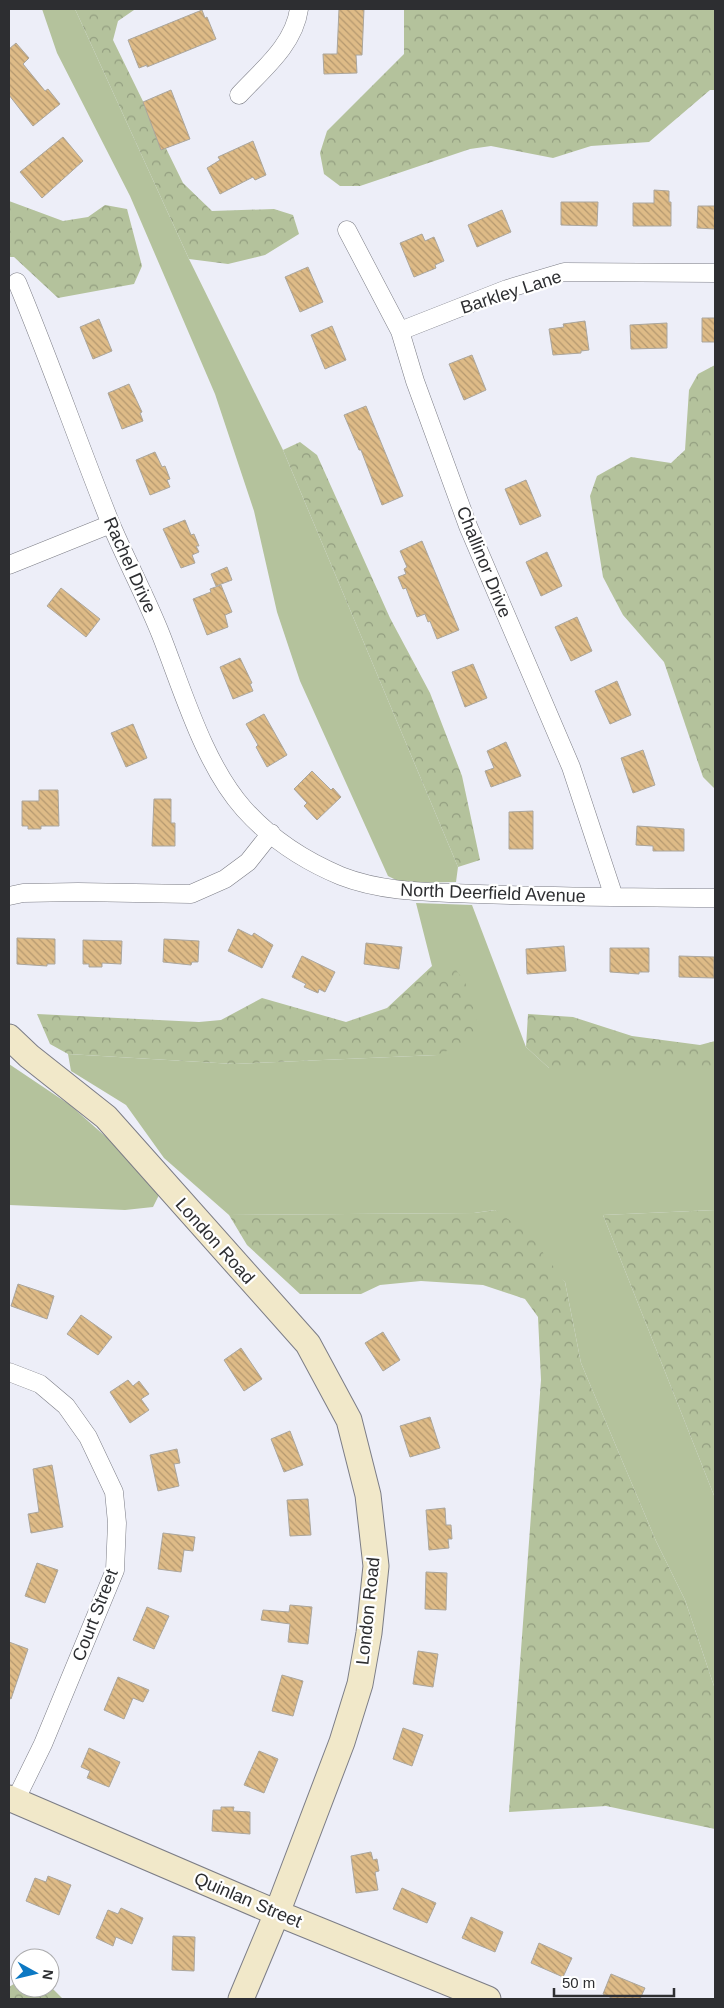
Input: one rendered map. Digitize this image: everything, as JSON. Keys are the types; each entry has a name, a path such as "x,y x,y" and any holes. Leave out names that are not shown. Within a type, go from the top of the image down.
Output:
{"street":[{"path":"239,95 286,45 300,9"},
{"name":"Challinor Drive","path":"348,230 400,331 415,381 468,526 571,767 614,897"},
{"name":"Barkley Lane","path":"400,331 507,290 564,272 715,273"},
{"name":"Rachel Drive","path":"17,282 54,372 111,524 160,632 199,732 220,774 244,808 271,832"},
{"path":"9,565 111,524"},
{"path":"9,896 23,893 191,894 224,879 248,862 271,832"},
{"name":"North Deerfield Avenue","path":"271,832 285,847 341,876 388,888 525,896 715,898"},
{"name":"London Road","path":"9,1037 29,1056 106,1117 308,1344 349,1420 368,1495 376,1566 369,1633 360,1684 342,1742 241,1999"},
{"name":"Court Street","path":"9,1372 40,1384 66,1406 88,1437 114,1492 117,1523 115,1570 43,1744 12,1799"},
{"name":"Quinlan Street","path":"12,1799 276,1913 488,1999"}],"green space":[{"path":"42,9 75,9 189,259 283,450 458,867 456,882 402,883 388,876 300,681 277,612 254,511 215,394 130,196 57,53"},
{"path":"75,9 142,9 134,10 118,21 113,40 183,183 212,211 274,209 293,215 299,234 265,255 228,264 189,259"},
{"path":"404,9 715,9 715,90 710,90 649,142 591,146 553,158 491,146 470,149 360,186 340,186 324,174 320,153 327,131 404,54"},
{"path":"9,201 63,221 88,217 105,205 127,209 142,266 134,284 58,298 14,257 9,257"},
{"path":"715,365 715,789 703,777 664,662 623,615 603,577 590,496 597,476 631,457 671,463 685,450 689,390 698,374"},
{"path":"300,442 317,455 390,618 430,693 462,776 480,860 458,867 283,450"},
{"path":"416,903 472,905 526,1047 549,1068 715,1068 715,1210 603,1215 715,1498 715,1689 685,1600 656,1541 581,1363 565,1282 495,1210 474,1213 229,1215 164,1158 126,1105 71,1071 68,1054 234,1064 437,1055 453,966 432,966"},
{"path":"432,966 453,966 465,982 477,1020 474,1040 437,1055 234,1064 68,1054 50,1044 37,1014 199,1022 221,1020 262,998 346,1022 387,1008"},
{"path":"528,1014 573,1017 632,1036 700,1045 715,1041 715,1068 549,1068 526,1047"},
{"path":"9,1064 70,1105 114,1144 159,1195 153,1207 125,1210 9,1205"},
{"path":"495,1210 529,1234 565,1282 581,1363 656,1541 685,1600 715,1689 715,1829 606,1806 509,1812 541,1380 538,1317 525,1299 483,1285 421,1281 380,1285 361,1294 300,1294 247,1245 229,1215 474,1213"},
{"path":"715,1210 715,1498 603,1215"},
{"path":"9,1987 10,1998 60,1998 60,1996 63,1999 9,1999"}],"building":[{"path":"339,9 364,9 362,55 356,55 357,73 324,74 323,54 337,54"},
{"path":"202,10 216,39 147,67 147,65 139,68 128,40"},
{"path":"16,43 29,58 23,64 45,91 48,89 60,104 33,126 9,95 9,49"},
{"path":"171,90 190,139 161,150 143,102"},
{"path":"63,137 83,161 42,198 20,172"},
{"path":"253,141 266,175 255,180 253,177 220,194 207,168 220,160 218,157"},
{"path":"654,190 669,191 671,226 633,226 633,203 654,203"},
{"path":"561,202 598,202 597,226 561,225"},
{"path":"698,206 715,206 715,229 697,228"},
{"path":"502,210 511,232 477,247 468,225"},
{"path":"422,234 425,241 434,237 444,261 435,265 436,268 414,277 400,243"},
{"path":"308,267 323,302 300,312 285,277"},
{"path":"702,318 715,318 715,342 702,342"},
{"path":"99,319 112,351 93,359 80,327"},
{"path":"585,321 589,350 581,351 581,353 553,355 549,329 564,327 563,324"},
{"path":"667,323 667,348 631,349 630,325"},
{"path":"332,326 346,360 325,369 311,335"},
{"path":"472,355 486,390 464,400 449,364"},
{"path":"129,384 142,412 140,413 143,421 122,429 108,393"},
{"path":"366,406 403,496 382,505 361,450 359,450 344,415"},
{"path":"155,452 162,467 165,466 170,479 167,480 170,487 150,495 136,460"},
{"path":"526,480 541,516 520,525 505,489"},
{"path":"185,520 191,535 194,534 199,546 196,546 199,552 192,555 195,563 181,568 163,529"},
{"path":"422,541 459,630 437,639 425,614 417,617 406,588 403,589 398,577 406,574 404,569 407,567 400,551"},
{"path":"547,552 562,586 541,596 526,562"},
{"path":"227,567 232,580 216,586 211,574"},
{"path":"221,585 232,612 225,615 228,627 207,635 193,599 211,592 210,589"},
{"path":"61,588 100,619 86,637 47,606"},
{"path":"577,617 592,651 571,661 555,627"},
{"path":"240,658 252,683 250,684 253,691 233,699 220,667"},
{"path":"473,664 487,698 465,707 452,672"},
{"path":"617,681 631,715 610,724 595,691"},
{"path":"264,714 287,755 267,767 256,747 258,745 246,724"},
{"path":"133,724 147,758 126,767 111,733"},
{"path":"506,742 521,776 491,787 485,771 494,768 487,751"},
{"path":"643,750 655,785 633,793 621,758"},
{"path":"312,771 341,797 317,820 304,806 307,803 294,789"},
{"path":"39,790 58,790 59,826 41,826 41,829 28,829 28,826 22,826 22,801 39,801"},
{"path":"154,799 171,799 171,823 175,823 175,846 152,846"},
{"path":"533,811 533,849 509,849 509,812"},
{"path":"637,826 684,829 684,851 653,851 653,846 636,845"},
{"path":"238,929 252,936 254,933 273,945 262,968 228,951"},
{"path":"17,938 55,939 55,964 47,964 47,966 17,964"},
{"path":"164,939 199,941 198,962 192,962 191,965 163,962"},
{"path":"83,940 122,941 121,964 102,963 102,967 89,967 89,964 83,964"},
{"path":"366,943 402,947 399,969 364,964"},
{"path":"564,946 566,971 527,974 526,949"},
{"path":"610,948 649,948 649,972 639,972 639,974 610,972"},
{"path":"302,956 335,972 325,992 319,989 318,993 304,987 306,984 292,977"},
{"path":"679,956 714,957 714,978 679,977"},
{"path":"18,1284 54,1296 47,1319 11,1306"},
{"path":"81,1315 112,1337 98,1355 67,1334"},
{"path":"383,1332 400,1360 383,1371 365,1343"},
{"path":"241,1348 262,1379 244,1391 224,1360"},
{"path":"128,1380 133,1386 139,1381 149,1394 141,1399 149,1410 130,1423 110,1392"},
{"path":"430,1417 440,1448 410,1457 400,1426"},
{"path":"290,1431 303,1465 284,1472 271,1439"},
{"path":"177,1449 180,1463 174,1464 179,1486 158,1491 150,1455"},
{"path":"52,1465 63,1527 31,1533 28,1514 39,1512 33,1469"},
{"path":"308,1499 311,1535 290,1536 287,1500"},
{"path":"445,1508 446,1525 451,1525 452,1539 448,1539 449,1548 429,1550 426,1510"},
{"path":"163,1533 195,1537 193,1551 184,1550 181,1572 158,1569"},
{"path":"37,1563 58,1570 45,1603 25,1596"},
{"path":"426,1572 447,1573 446,1610 425,1609"},
{"path":"290,1605 312,1607 308,1644 288,1642 290,1624 261,1620 263,1610 289,1612"},
{"path":"147,1607 169,1616 154,1649 133,1640"},
{"path":"9,1642 28,1649 11,1699 9,1698"},
{"path":"418,1651 438,1654 433,1687 413,1684"},
{"path":"282,1675 303,1681 293,1716 272,1711"},
{"path":"118,1677 149,1690 143,1702 133,1698 124,1719 104,1710"},
{"path":"403,1728 423,1735 412,1766 393,1759"},
{"path":"89,1748 120,1762 109,1787 87,1778 90,1771 81,1767"},
{"path":"259,1751 278,1759 264,1793 244,1785"},
{"path":"221,1807 234,1807 233,1811 250,1812 250,1834 212,1831 213,1810 221,1810"},
{"path":"371,1852 373,1860 377,1859 379,1871 375,1872 378,1890 356,1893 351,1856"},
{"path":"48,1876 71,1885 59,1915 26,1901 35,1878 46,1882"},
{"path":"402,1888 436,1903 427,1923 393,1909"},
{"path":"121,1908 143,1918 132,1944 116,1937 113,1946 96,1938 108,1910 118,1914"},
{"path":"471,1917 503,1932 495,1952 462,1938"},
{"path":"173,1936 195,1937 194,1971 172,1970"},
{"path":"539,1943 572,1958 563,1977 531,1963"},
{"path":"611,1974 645,1988 640,1999 614,1999 603,1994"}]}
